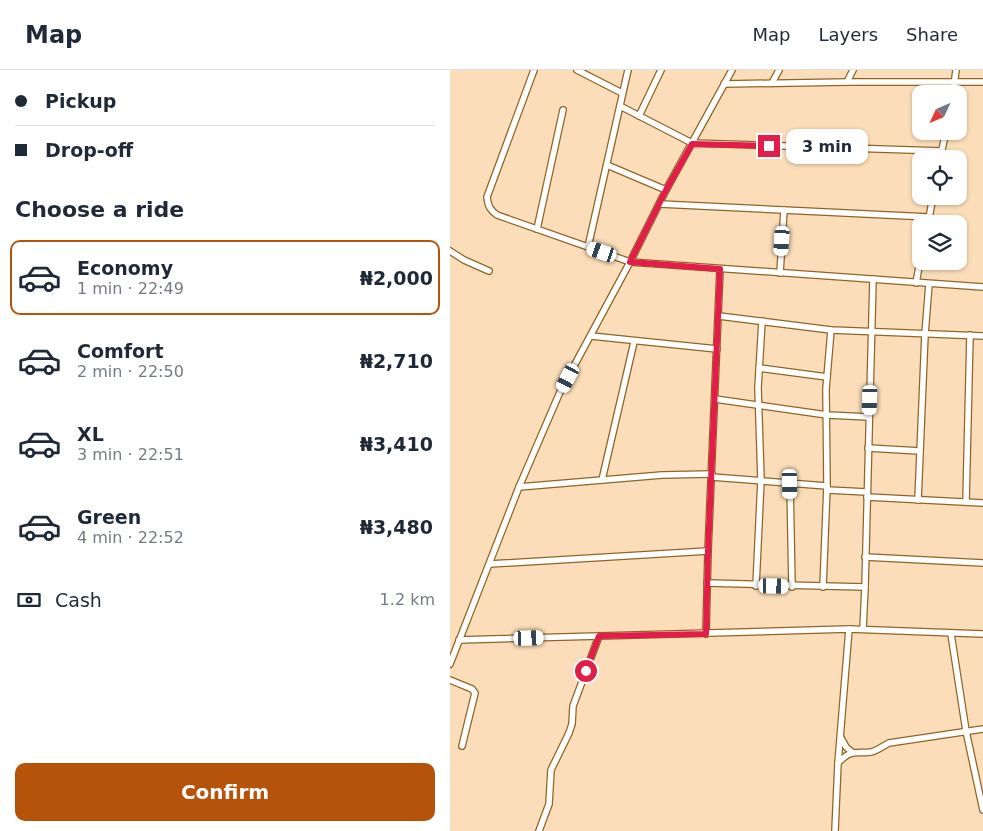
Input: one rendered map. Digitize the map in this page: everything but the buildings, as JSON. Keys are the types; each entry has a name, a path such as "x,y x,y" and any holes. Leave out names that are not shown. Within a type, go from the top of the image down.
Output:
{"street":[{"path":"534,70 487,197 491,210 497,215 630,262 873,279 916,284 983,287"},
{"path":"577,70 622,93"},
{"path":"588,247 628,70"},
{"path":"639,116 661,70"},
{"path":"450,664 519,487 560,392 630,262 666,190 732,70"},
{"path":"772,83 779,70"},
{"path":"847,82 853,70"},
{"path":"954,85 956,70"},
{"path":"724,84 983,82"},
{"path":"620,106 692,144 912,150"},
{"path":"537,229 563,110"},
{"path":"607,166 666,190"},
{"path":"660,204 912,215"},
{"path":"780,273 784,210"},
{"path":"450,251 464,260 490,271"},
{"path":"706,634 720,269"},
{"path":"916,284 918,270"},
{"path":"863,629 873,279"},
{"path":"918,500 925,334 930,284"},
{"path":"719,316 831,330 983,336"},
{"path":"756,586 761,480 759,368 762,321"},
{"path":"823,587 827,488 827,377 831,330"},
{"path":"966,502 970,335"},
{"path":"590,336 716,349"},
{"path":"602,480 634,342"},
{"path":"759,368 827,377"},
{"path":"715,399 827,415 869,416"},
{"path":"868,448 920,451"},
{"path":"519,487 662,475 712,475 827,488 867,495 983,503"},
{"path":"790,484 792,587"},
{"path":"490,564 708,552"},
{"path":"865,557 983,564"},
{"path":"707,584 865,587"},
{"path":"459,640 849,629 983,634"},
{"path":"834,831 849,629"},
{"path":"951,634 966,731 983,810"},
{"path":"540,831 549,804 551,770 569,733 572,724 573,706 599,636"},
{"path":"450,680 472,689 475,693 462,746"},
{"path":"838,763 852,752 870,752 889,743 983,729"},
{"path":"840,737 846,747 852,752"}],"route":[{"path":"586,671 599,636 706,634 720,269 630,262 666,190 692,144 769,146"}]}
